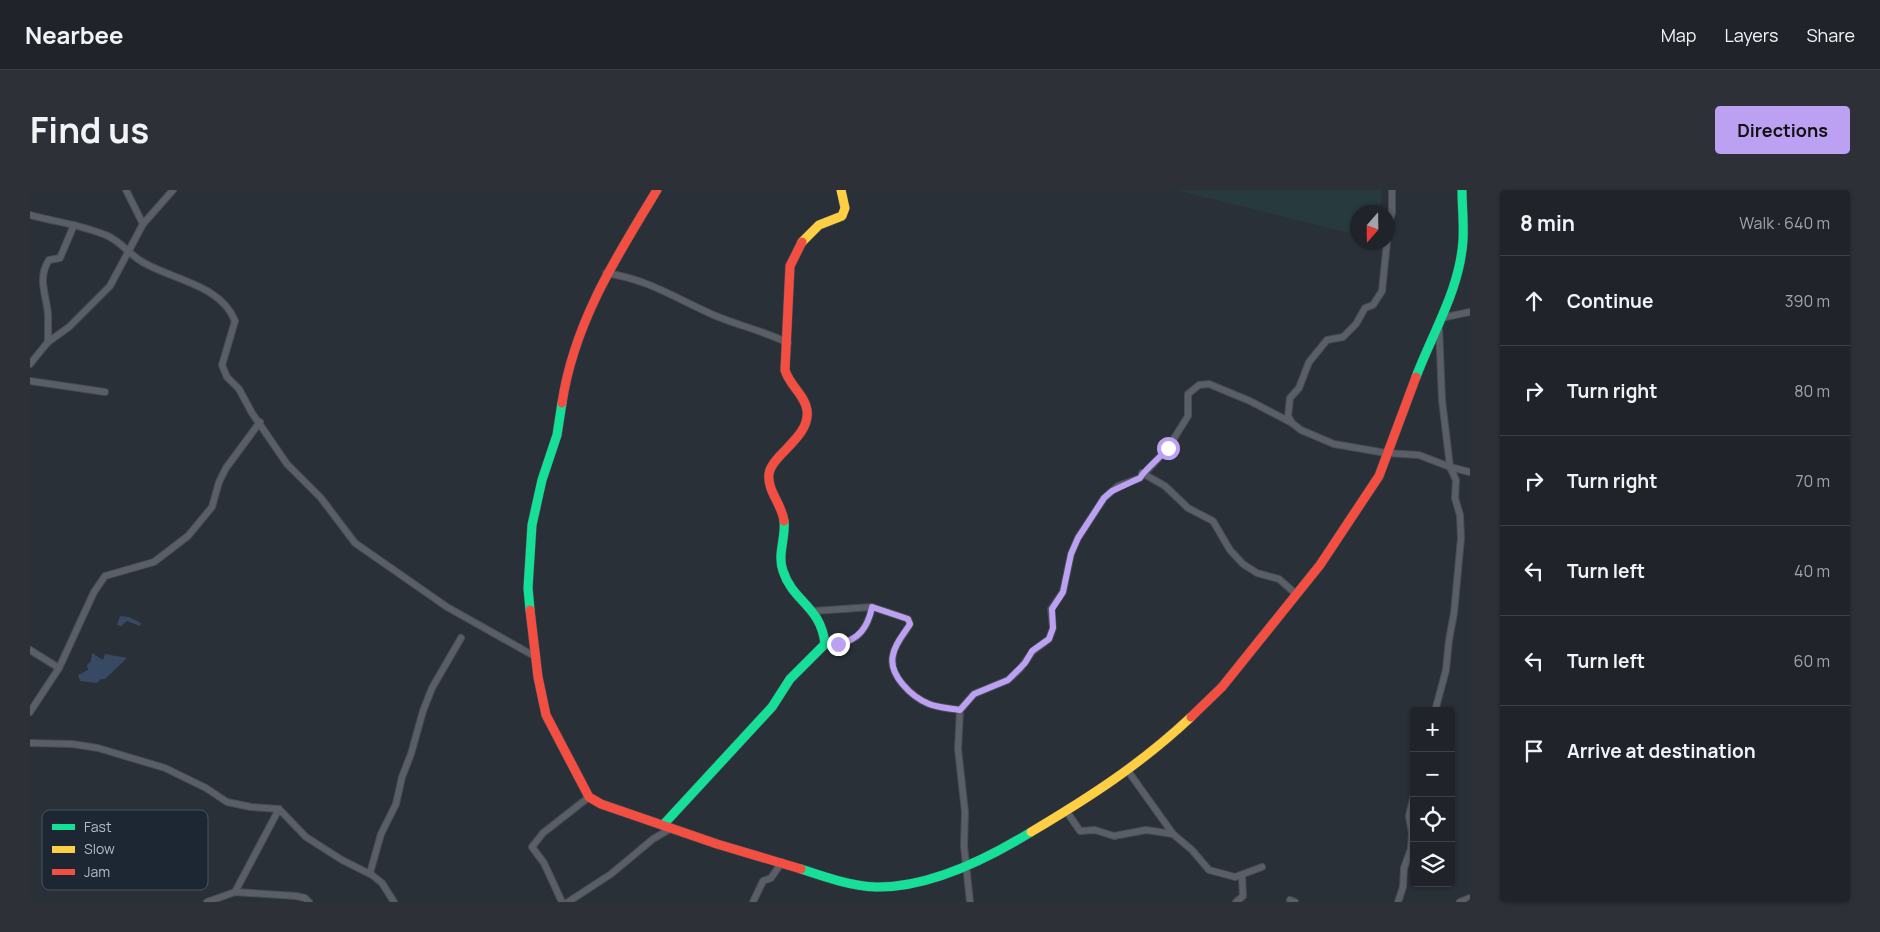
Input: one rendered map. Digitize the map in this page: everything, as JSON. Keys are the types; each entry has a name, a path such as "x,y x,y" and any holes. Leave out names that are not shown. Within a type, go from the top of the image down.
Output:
{"street":[{"path":"126,190 143,224"},
{"path":"30,364 48,342 68,327 99,298 117,274 143,224 173,190"},
{"path":"657,190 606,273 577,338 567,368 557,435 534,509 528,582 532,637 546,715 571,767 590,796 610,809 835,879 876,887 924,881 966,866 1015,842 1067,812 1128,771 1222,687 1320,565 1381,472 1386,453 1392,444 1419,369 1455,281 1463,245 1462,190"},
{"path":"824,646 823,631 814,611 790,586 782,568 780,552 785,524 784,516 772,493 768,474 770,468 804,427 810,416 805,403 786,376 792,259 794,253 818,226 838,219 843,214 845,209 841,190"},
{"path":"1392,190 1392,205"},
{"path":"30,215 74,225 118,242 139,260 222,301 233,315 235,323 222,368 239,389 252,413 260,422 287,464 321,498 354,544 447,607 537,658"},
{"path":"48,342 48,322 43,292 44,269 49,260 60,258 74,225"},
{"path":"118,242 135,239"},
{"path":"1292,423 1288,416 1290,398 1298,388 1309,362 1327,340 1343,337 1356,324 1365,308 1373,305 1382,292 1386,250"},
{"path":"606,273 638,279 712,314 768,333 788,343"},
{"path":"1440,321 1470,312"},
{"path":"1436,707 1446,670 1447,651 1454,613 1460,538 1460,515 1455,492 1456,480 1450,467 1441,390 1440,321"},
{"path":"30,381 105,392"},
{"path":"970,902 964,846 965,812 958,740 960,710 974,694 1008,680 1025,663 1032,651 1049,639 1053,628 1052,609 1063,592 1071,554 1078,538 1104,498 1118,486 1140,478 1142,472 1157,461 1177,435 1188,416 1188,394 1202,384 1209,384 1250,400 1316,438 1334,444 1386,453 1419,455 1450,467 1470,472"},
{"path":"30,712 59,668 94,592 105,576 154,562 188,536 212,507 223,473 260,422"},
{"path":"1142,472 1166,486 1188,508 1213,521 1230,550 1243,564 1257,573 1280,579 1296,594"},
{"path":"814,611 872,607 896,613 910,621 892,657 894,668 904,684 918,699 931,705 960,710"},
{"path":"568,902 612,874 666,827 772,707 790,679 824,646 853,640 868,622 872,607"},
{"path":"370,873 381,834 396,804 402,777 412,754 423,711 432,688 462,638"},
{"path":"30,650 59,668"},
{"path":"30,743 72,744 98,748 165,768 206,788 227,802 251,807 279,809 306,837 347,863 370,873 382,883 394,902"},
{"path":"1128,771 1173,834 1192,850 1209,870 1230,877 1242,876 1262,867"},
{"path":"562,902 544,863 532,847 543,833 590,796"},
{"path":"1398,902 1403,887 1404,868 1411,849 1412,833 1409,816 1414,797"},
{"path":"235,892 279,809"},
{"path":"1067,812 1080,831 1090,830 1114,836 1146,830 1173,834"},
{"path":"753,902 762,882 771,878 782,862"},
{"path":"1236,902 1243,896 1242,876"},
{"path":"207,902 235,892 296,896 305,898 309,902"},
{"path":"1460,902 1470,898"}],"green space":[{"path":"1176,190 1382,190 1381,205 1350,205 1350,233"}],"water":[{"path":"120,616 129,617 141,623 140,626 127,621 121,626 117,625"},
{"path":"92,653 103,660 105,654 127,658 105,679 101,679 97,683 80,681 78,675 88,670 87,665 91,661"}],"traffic: fast":[{"path":"1416,377 1445,310 1457,276 1463,240 1462,190"},
{"path":"530,610 528,588 532,525 542,480 557,435 562,403"},
{"path":"663,825 772,707 790,679 825,644 822,631 813,612 793,590 783,571 781,552 784,521"},
{"path":"801,869 857,885 876,887 916,883 976,862 1031,832"}],"traffic: slow":[{"path":"802,242 819,225 842,216 845,208 841,190"},
{"path":"1031,832 1074,806 1134,765 1191,717"}],"traffic: jam":[{"path":"562,403 576,345 587,318 612,266 657,190"},
{"path":"784,521 781,509 770,486 769,474 771,467 797,437 807,420 806,405 785,370 790,266 802,242"},
{"path":"1191,717 1222,687 1320,565 1379,476 1416,377"},
{"path":"530,610 538,677 546,715 589,797 601,804 717,844 801,869"}],"route":[{"path":"838,644 853,640 859,635 868,622 872,607 896,613 908,619 910,624 894,649 892,657 897,676 918,699 931,705 960,710 965,702 974,694 1008,680 1025,663 1032,651 1049,639 1053,628 1051,612 1053,604 1063,592 1071,554 1078,538 1104,498 1118,486 1140,478 1142,472 1157,461 1168,448"}]}
